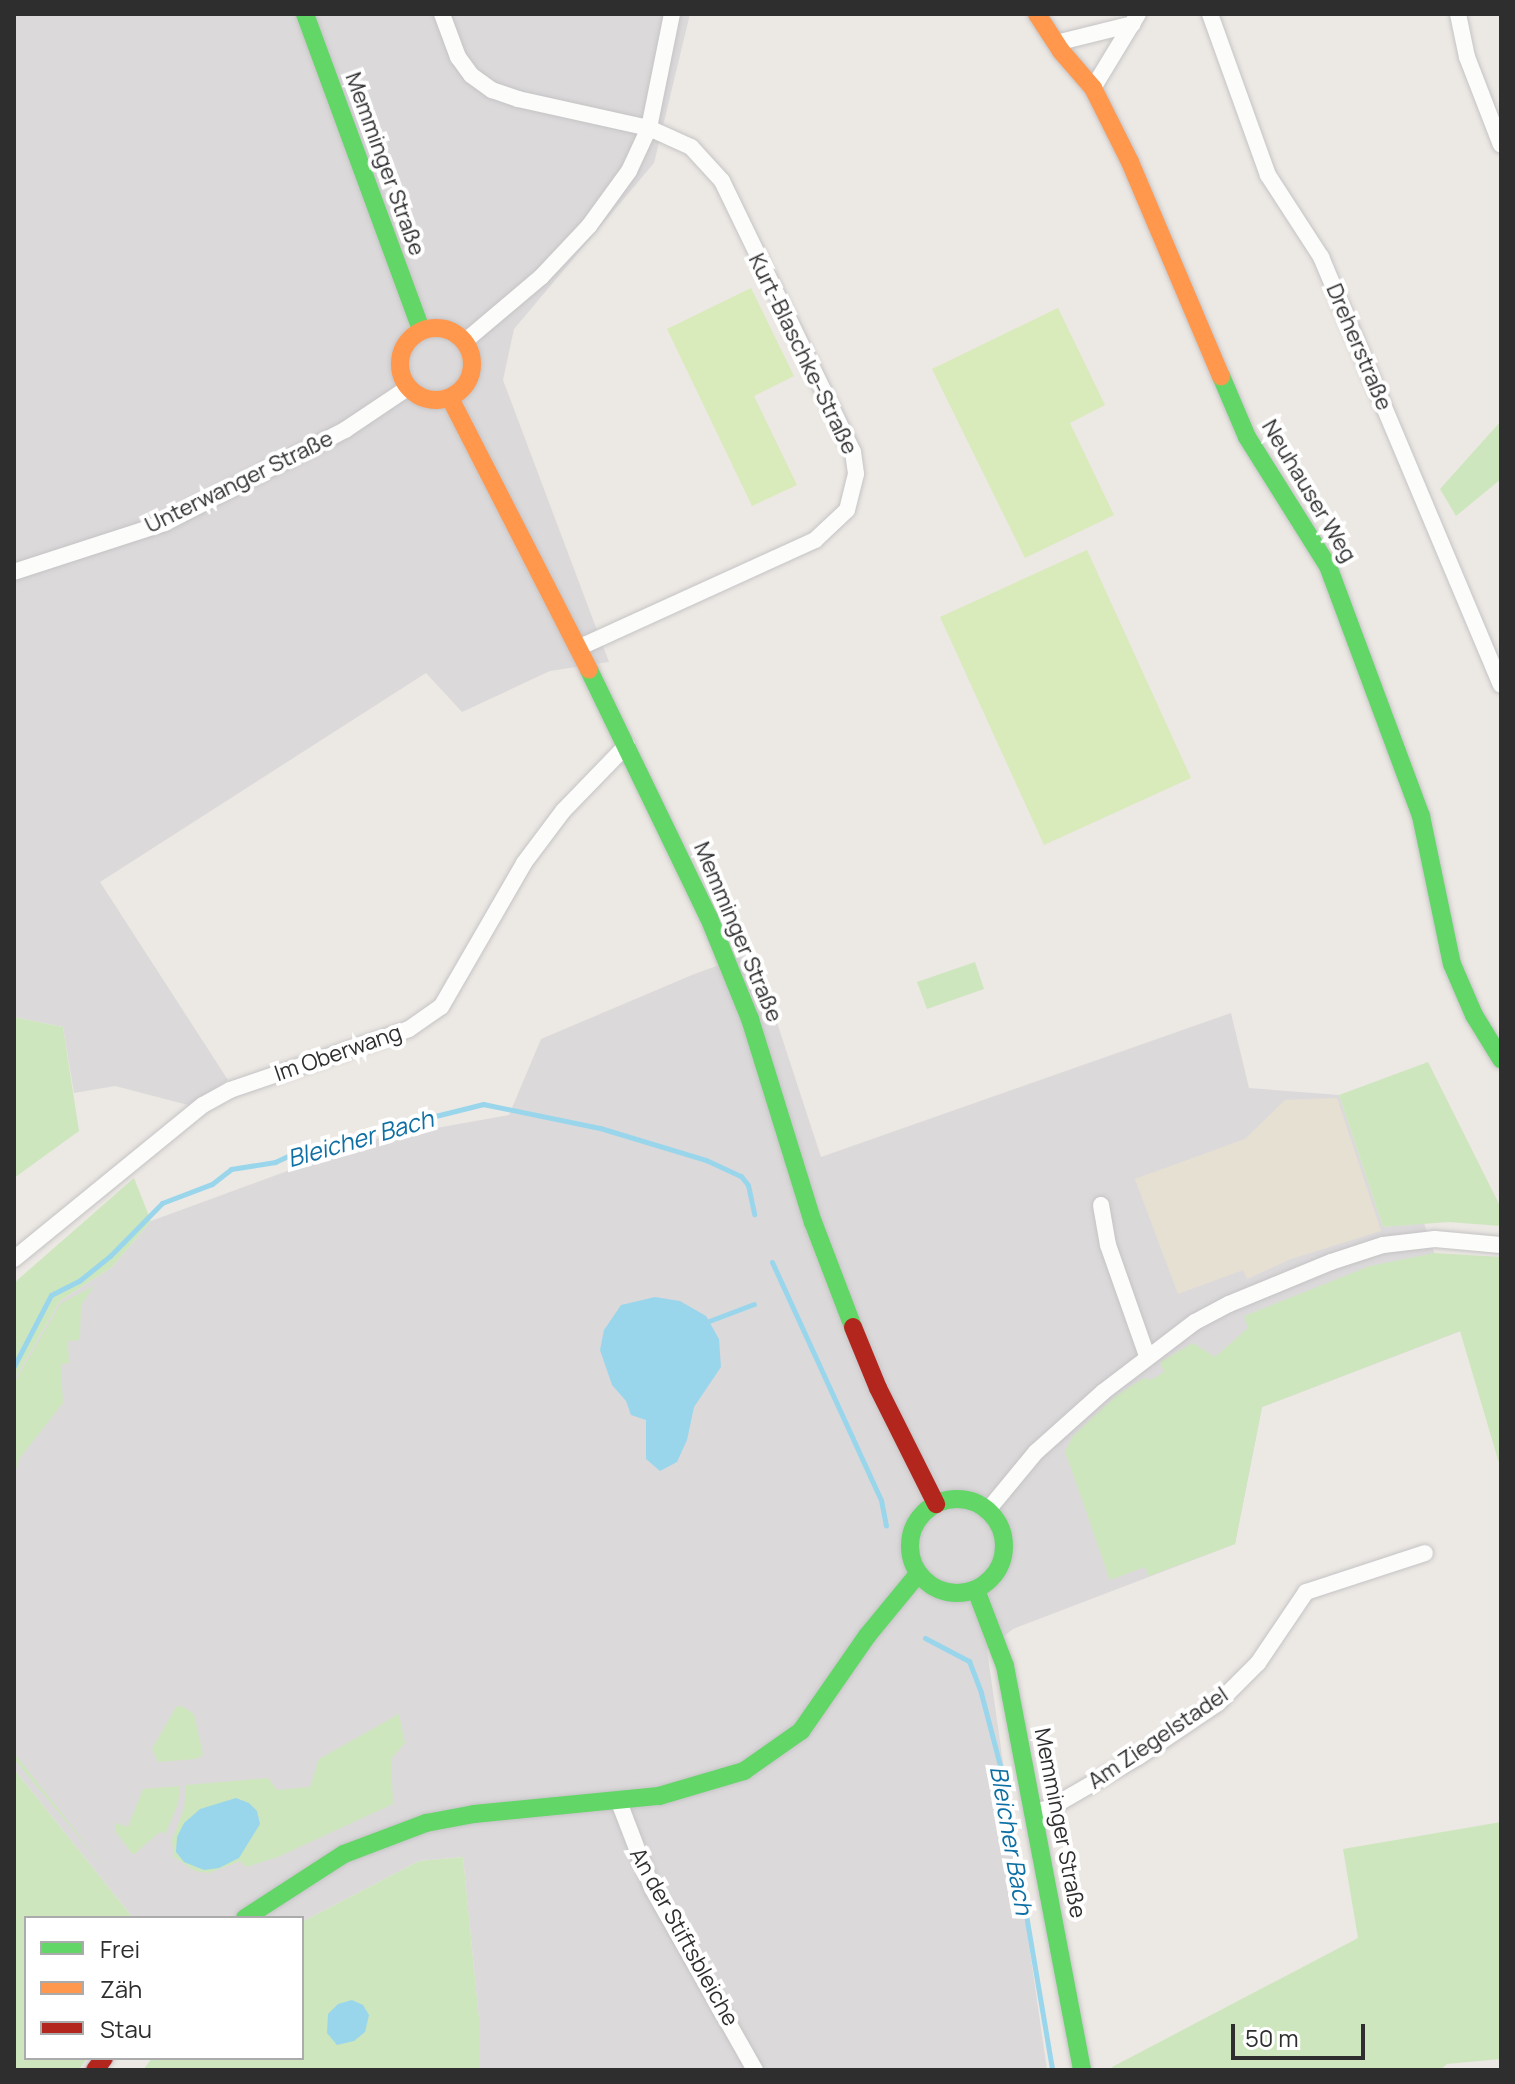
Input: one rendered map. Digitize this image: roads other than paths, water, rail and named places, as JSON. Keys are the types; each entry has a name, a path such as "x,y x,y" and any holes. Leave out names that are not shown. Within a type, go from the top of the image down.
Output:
{"main road":[{"name":"Memminger Straße","path":"305,14 421,330"},
{"name":"Neuhauser Weg","path":"1037,14 1093,88 1130,162 1247,437 1314,540 1346,608 1421,816 1452,964 1474,1015 1501,1059"},
{"path":"421,330 445,330 464,342 470,357 469,378 464,388 450,398 423,398 409,387 401,370 401,354 413,335 421,330"},
{"name":"Memminger Straße","path":"450,398 627,745 709,918 750,1019 813,1222 843,1303 878,1388 936,1504"},
{"path":"963,1499 988,1510 1004,1537 1004,1554 989,1582 976,1590 944,1592 918,1574 910,1543 914,1527 923,1513 936,1504 963,1499"},
{"path":"248,1916 344,1854 426,1823 474,1814 619,1802 693,1789 744,1771 801,1731 867,1636 918,1574"},
{"name":"Memminger Straße","path":"976,1590 1005,1666 1082,2070"}],"street":[{"name":"Kurt-Blaschke-Straße","path":"442,14 458,57 471,75 492,90 518,99 649,128 691,147 722,181 853,452 854,490 847,510 815,540 578,648"},
{"path":"464,342 541,277 589,226 629,171 649,128 672,14"},
{"name":"Dreherstraße","path":"1210,14 1268,175 1321,257 1501,685"},
{"path":"1458,14 1467,57 1501,145"},
{"path":"1056,43 1136,19"},
{"path":"1093,88 1136,19"},
{"name":"Unterwanger Straße","path":"14,572 165,523 345,430 409,387"},
{"name":"Im Oberwang","path":"14,1259 203,1105 230,1090 409,1029 441,1007 524,863 563,811 627,745"},
{"path":"1101,1205 1108,1245 1147,1356"},
{"path":"988,1510 1036,1452 1147,1356 1195,1322 1229,1304 1331,1262 1383,1245 1435,1239 1501,1245"},
{"name":"Am Ziegelstadel","path":"1034,1812 1050,1808 1138,1757 1218,1703 1258,1663 1306,1592 1425,1553"},
{"name":"An der Stiftsbleiche","path":"619,1802 652,1888 755,2070"}],"water":[{"path":"655,1297 680,1301 706,1316 719,1339 721,1367 694,1407 687,1440 677,1462 660,1471 646,1459 646,1420 631,1415 626,1401 612,1385 600,1350 604,1330 621,1305"},
{"path":"236,1798 249,1803 257,1811 260,1824 239,1858 219,1868 204,1870 184,1862 176,1852 177,1837 184,1823 200,1809"},
{"path":"352,2000 363,2005 369,2015 365,2032 354,2041 337,2045 327,2033 328,2014 338,2004"}],"waterway":[{"name":"Bleicher Bach","path":"14,1366 51,1295 79,1281 110,1256 162,1203 212,1184 231,1169 275,1162 303,1149 483,1104 600,1128 706,1160 741,1176 748,1185 754,1214"},
{"name":"Bleicher Bach","path":"772,1262 881,1500 886,1526"},
{"path":"709,1321 754,1304"},
{"name":"Bleicher Bach","path":"925,1638 969,1661 981,1693 1002,1773 1052,2070"}]}
